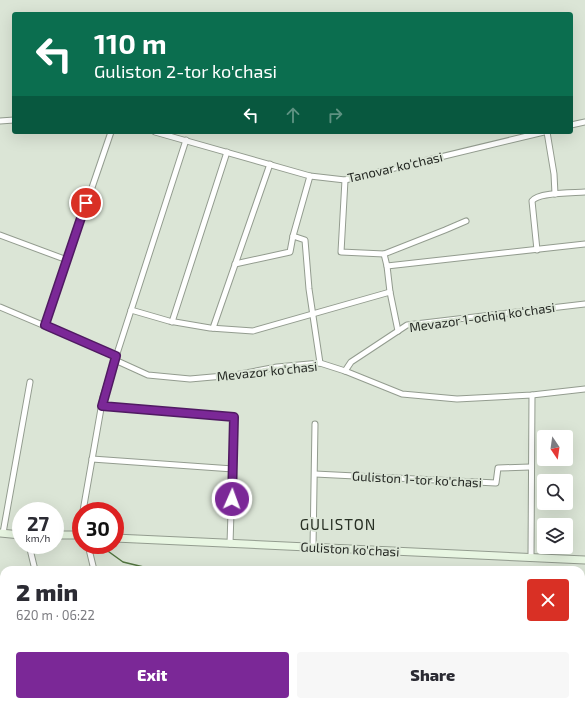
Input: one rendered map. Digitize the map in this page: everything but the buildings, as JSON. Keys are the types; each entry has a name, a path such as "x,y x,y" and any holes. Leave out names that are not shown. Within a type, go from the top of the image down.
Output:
{"main road":[{"path":"2,533 12,534"},
{"name":"Guliston ko'chasi","path":"124,538 585,560"}],"street":[{"path":"0,121 12,120"},
{"path":"573,125 585,122"},
{"path":"45,325 110,134"},
{"name":"Tanovar ko'chasi","path":"163,134 310,176 345,180 536,134"},
{"path":"547,134 554,174 555,194"},
{"path":"85,502 102,406 131,310 186,140"},
{"path":"172,322 226,152"},
{"path":"213,328 270,164"},
{"path":"235,264 290,252 310,176"},
{"path":"345,180 341,252 384,254 466,221"},
{"path":"537,250 532,201 536,197 585,192"},
{"path":"0,235 67,260"},
{"path":"293,236 305,240 306,266 320,363"},
{"path":"388,266 585,244"},
{"path":"384,254 388,266 390,292 398,332"},
{"path":"131,310 172,322 213,328 254,331 390,292"},
{"name":"Mevazor 1-ochiq ko'chasi","path":"345,371 350,362 407,325 585,304"},
{"name":"Mevazor ko'chasi","path":"0,307 45,325 116,358 148,375 190,379 277,367 320,363 345,371 402,394 457,399 585,389"},
{"path":"2,533 30,382"},
{"path":"531,557 530,467 532,394"},
{"path":"102,406 234,417 230,544"},
{"path":"313,547 315,424"},
{"path":"92,459 233,469"},
{"name":"Guliston 1-tor ko'chasi","path":"315,474 496,483 498,468 530,467"},
{"path":"31,554 34,566"},
{"path":"90,554 93,566"}],"waterway":[{"path":"112,554 123,562 140,566"}],"district":[{"name":"GULISTON","path":"338,524"}],"route":[{"path":"86,203 45,325 116,356 103,397 102,406 234,417 232,499"}]}
